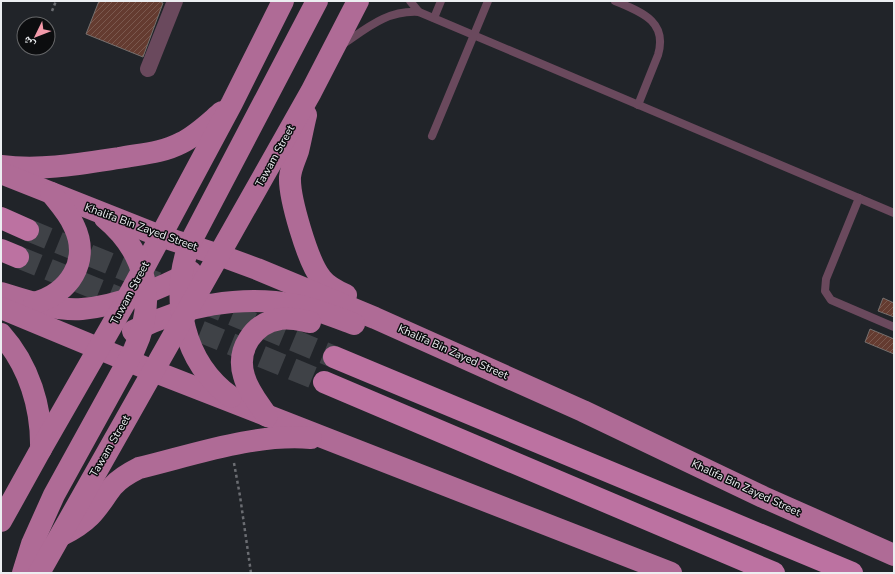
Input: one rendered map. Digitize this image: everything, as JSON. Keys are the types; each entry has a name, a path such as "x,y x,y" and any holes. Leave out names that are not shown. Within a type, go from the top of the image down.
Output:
{"highway":[{"path":"1,218 28,230"},
{"path":"334,357 852,573"},
{"path":"324,382 774,573"}],"main road":[{"path":"160,236 232,103 283,1"},
{"path":"243,406 220,389 202,367 190,344 184,314 181,278 182,267 189,246 316,1"},
{"name":"Tawam Street","path":"39,573 153,372 184,314 220,255 311,92 358,1"},
{"path":"311,92 298,152 292,169 290,186 293,204 315,270 321,279 329,286 349,297 397,318 437,345"},
{"path":"1,166 23,168 57,167 161,151 182,143 192,137 232,103"},
{"name":"Khalifa Bin Zayed Street","path":"1,173 160,236 220,255 257,269 348,306 590,414 763,497 894,555"},
{"path":"34,303 44,300 62,290 74,274 80,254 80,244 74,224 51,193"},
{"path":"92,209 103,216 122,234 134,252 142,271"},
{"name":"Tuwam Street","path":"99,350 137,296 142,271 160,236"},
{"path":"1,293 34,303 81,309 137,296 181,278 220,255"},
{"path":"23,573 32,544 54,495 140,338 144,325 146,304 137,296"},
{"path":"1,521 99,350 144,325 210,305 239,301 278,302 314,310 395,338 437,345"},
{"path":"1,308 153,372 671,573"},
{"path":"267,416 247,385 243,373 243,351 251,336 264,324 281,318 290,318 333,326 355,325"},
{"path":"1,334 14,350 34,396 40,417 41,449"},
{"path":"59,537 81,524 90,516 112,487 129,473 138,468 230,445 268,439 306,437 326,439"}],"street":[{"path":"148,69 175,1"}],"lane":[{"path":"410,1 419,12"},
{"path":"434,18 441,1"},
{"path":"432,136 488,1"},
{"path":"615,1 645,14 651,20 659,33 660,48 658,56 638,104"},
{"path":"333,51 384,17 401,12 419,12 894,213"},
{"path":"859,198 826,279 824,285 825,291 831,300 894,327"}],"path":[{"path":"52,11 56,1"},
{"path":"230,445 240,496 251,573"}],"building":[{"path":"99,1 159,1 163,3 143,57 86,34"},
{"path":"883,298 894,303 894,317 878,311"},
{"path":"870,329 894,339 894,354 865,342"}],"tunnel":[{"path":"28,230 157,283"},
{"path":"18,257 136,305"},
{"path":"202,302 334,357"},
{"path":"170,319 324,382"}]}
